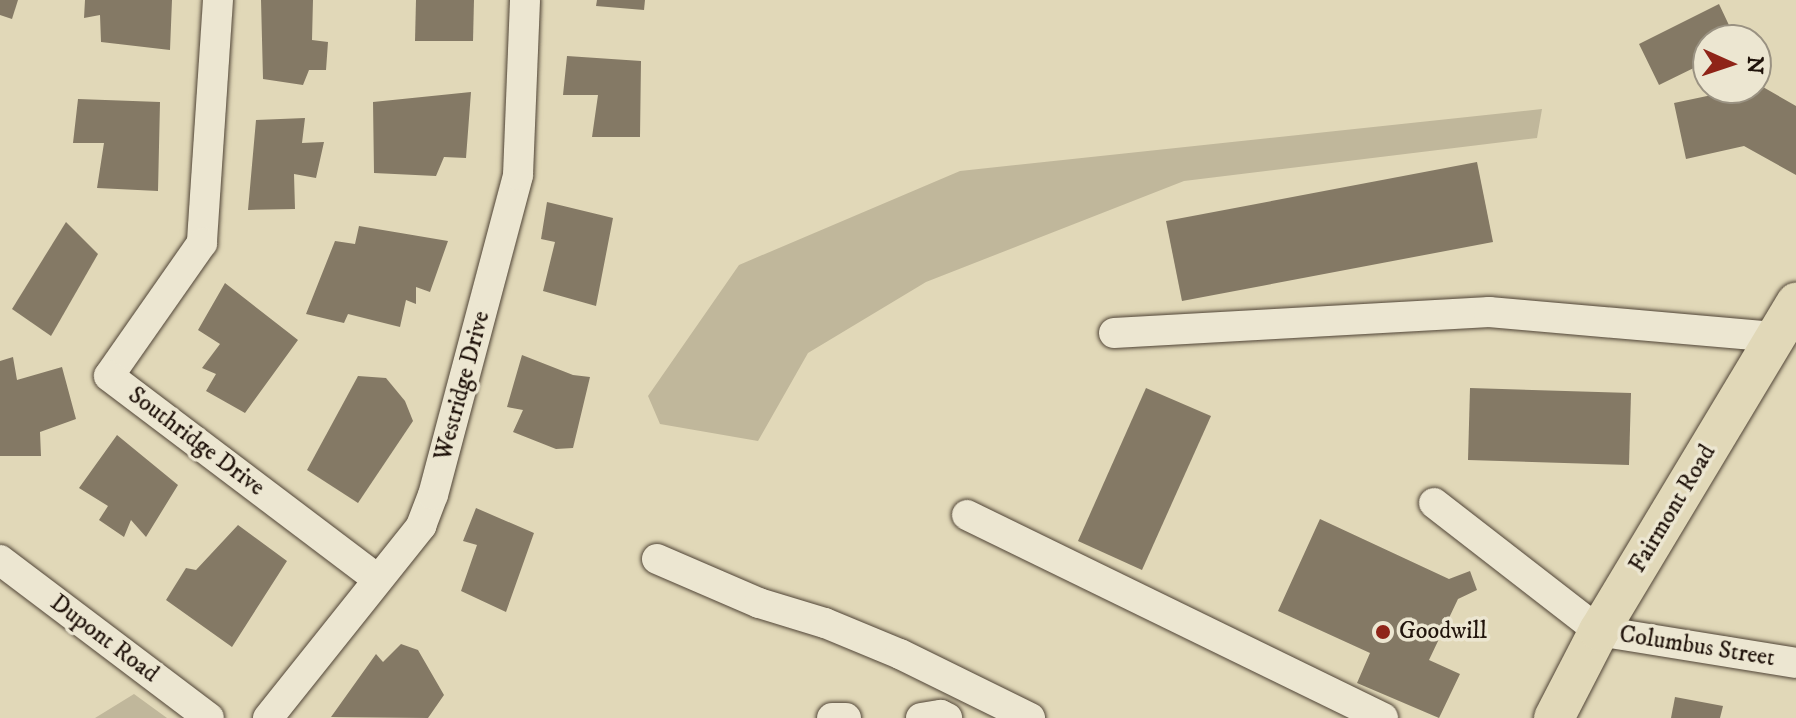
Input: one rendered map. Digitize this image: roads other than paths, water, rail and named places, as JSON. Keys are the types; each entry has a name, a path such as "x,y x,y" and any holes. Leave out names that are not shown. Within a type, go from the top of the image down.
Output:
{"main road":[{"name":"Fairmont Road","path":"1554,718 1599,631 1796,303"}],"street":[{"name":"Southridge Drive","path":"218,0 202,243 109,376 377,579"},
{"name":"Westridge Drive","path":"268,718 421,526 433,495 518,175 525,0"},
{"path":"1114,333 1489,312 1774,337"},
{"path":"1434,503 1599,631"},
{"path":"967,515 1383,718"},
{"path":"657,559 759,603 825,623 900,654 1030,718"},
{"name":"Dupont Road","path":"0,560 209,718"},
{"name":"Columbus Street","path":"1599,631 1796,663"},
{"path":"921,718 941,715 947,718"},
{"path":"832,718 846,718"}],"place":[{"name":"Goodwill","path":"1383,632"}]}
